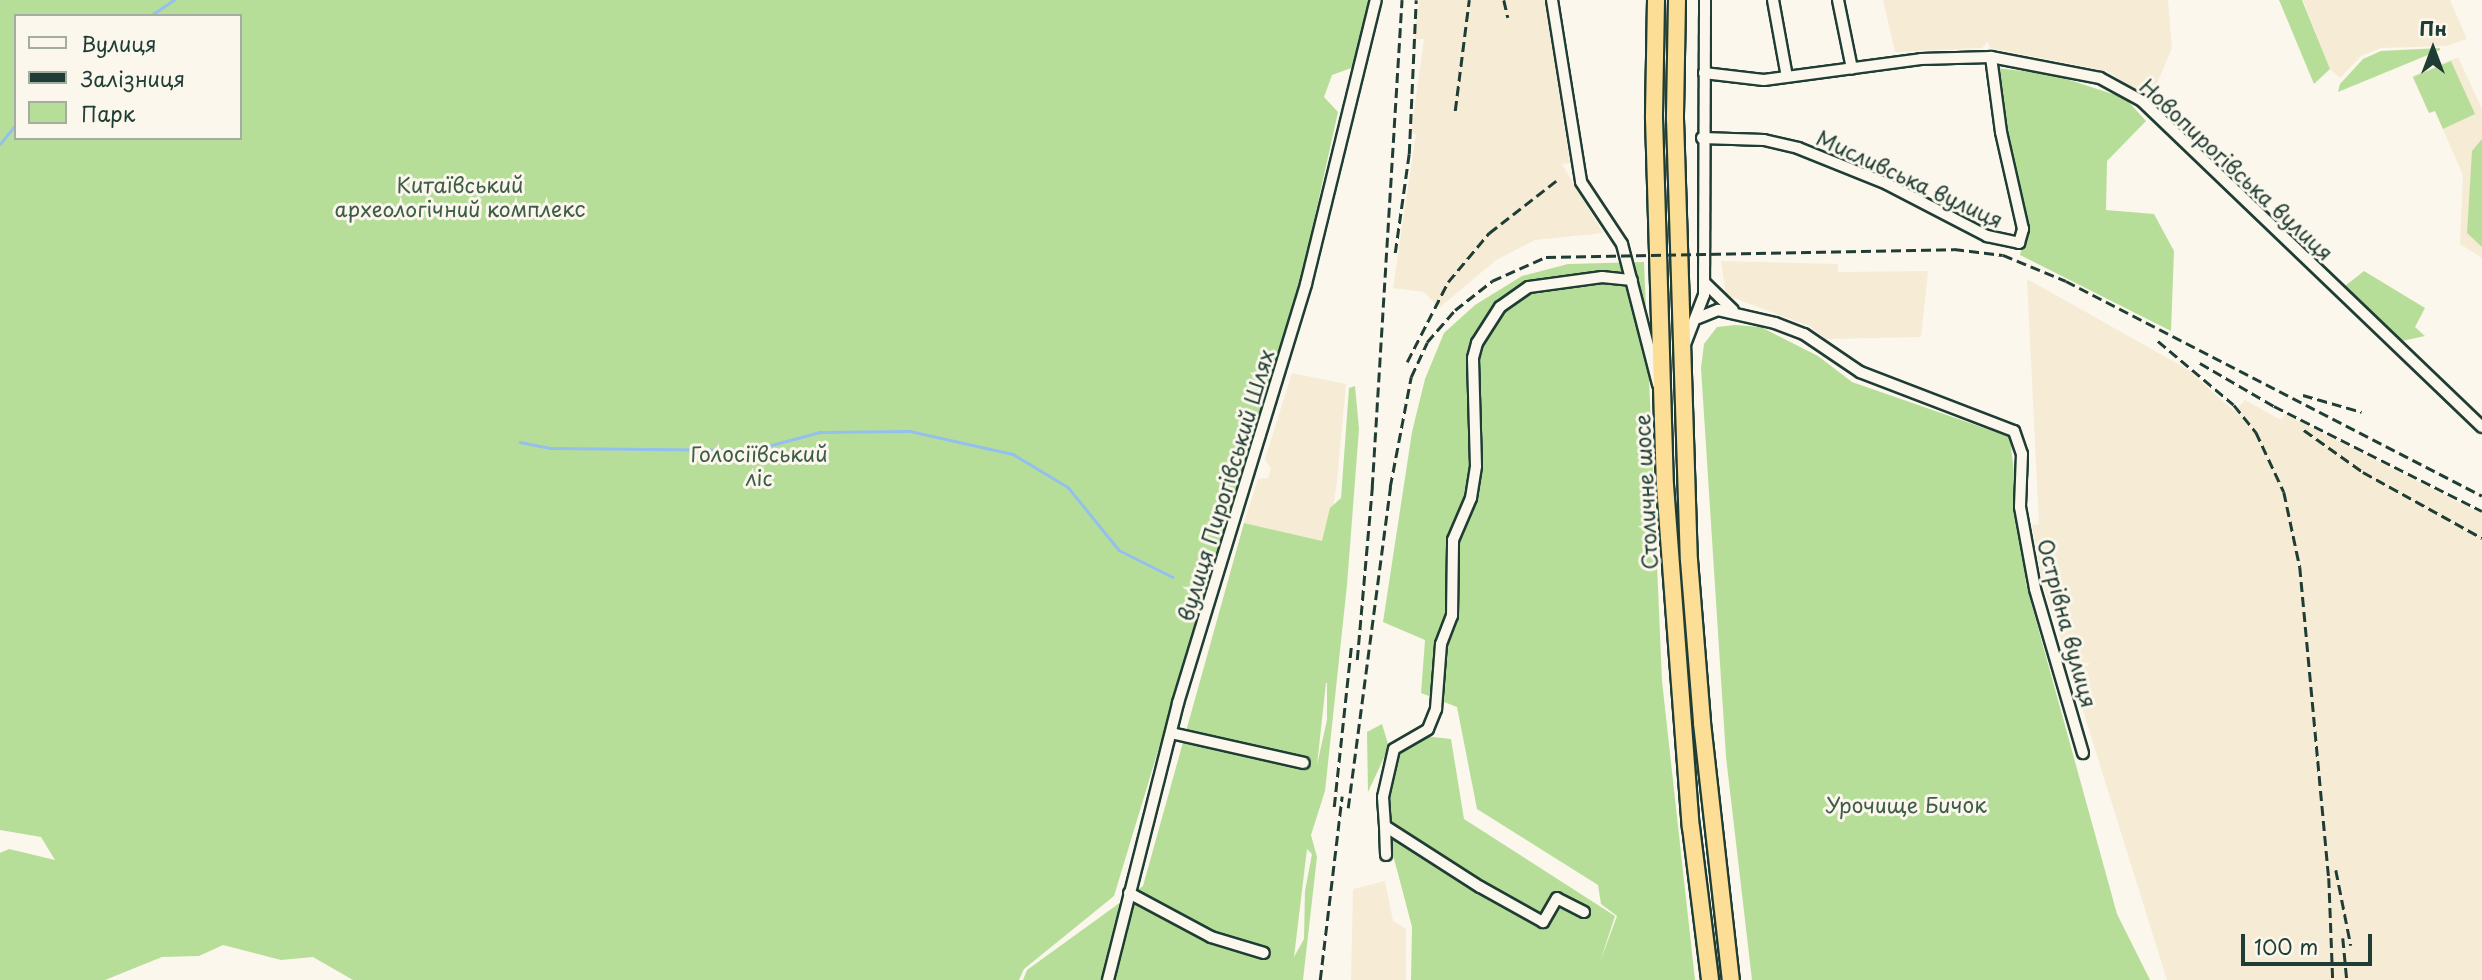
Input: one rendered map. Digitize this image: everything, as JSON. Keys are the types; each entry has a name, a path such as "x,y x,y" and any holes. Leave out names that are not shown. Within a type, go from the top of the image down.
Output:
{"highway":[{"name":"Столичне шосе","path":"1656,0 1661,394 1679,694 1710,980"},
{"name":"Столичне шосе","path":"1677,0 1680,354 1702,723 1731,980"}],"street":[{"name":"вулиця Пирогівський Шлях","path":"1108,980 1171,733 1306,284 1376,0"},
{"path":"1552,0 1581,181 1616,232 1632,280 1661,394"},
{"path":"1680,354 1698,317 1704,282 1702,138 1705,0"},
{"path":"1773,0 1787,77"},
{"path":"1838,0 1852,69"},
{"name":"Новопирогівська вулиця","path":"1703,73 1748,80 1921,59 1991,57 2100,78 2142,101 2482,427"},
{"name":"Мисливська вулиця","path":"1702,138 1764,140 1798,148 1887,184 1987,236 2019,243 2023,229 2001,132 1991,57"},
{"path":"1386,855 1383,797 1394,749 1429,729 1436,709 1441,644 1452,616 1453,540 1471,498 1476,466 1473,358 1477,343 1500,307 1529,287 1602,277 1632,280"},
{"name":"Острівна вулиця","path":"1704,282 1735,312"},
{"name":"Острівна вулиця","path":"1698,317 1717,310 1735,312 1804,334 1860,372 2014,431 2022,454 2020,507 2035,589 2083,753"},
{"path":"1171,733 1304,763"},
{"path":"1385,826 1480,887 1543,922 1557,898 1584,912"},
{"path":"1129,893 1211,937 1264,953"}],"shaded area":[{"path":"1419,0 1545,0 1570,163 1562,164 1603,233 1535,240 1496,260 1439,308 1424,292 1393,288 1416,134 1411,133 1424,39 1414,39"},
{"path":"1883,0 2168,0 2172,48 2150,100 2107,71 1990,48 1988,42 1982,48 1895,52"},
{"path":"2303,0 2450,0 2467,39 2447,46 2381,48 2361,56 2340,78 2330,69"},
{"path":"2458,57 2482,109 2482,258 2460,244 2463,175 2435,111 2429,113 2412,76"},
{"path":"1721,261 1838,264 1838,272 1928,271 1921,337 1826,339 1809,326 1726,295"},
{"path":"2027,279 2187,369 2234,411 2245,400 2281,420 2285,414 2482,514 2482,980 2167,980 2041,576 2032,525 2039,524"},
{"path":"1292,373 1346,384 1329,537 1323,542 1244,523 1258,479 1268,478 1271,469 1265,459"},
{"path":"1385,881 1393,921 1406,929 1406,980 1351,980 1353,889"}],"green space":[{"name":"Голосіївський ліс","path":"0,0 1372,0 1354,67 1332,75 1324,97 1338,112 1301,279 1114,896 1024,969 1019,980 353,980 313,957 281,960 223,945 199,956 162,957 105,980 0,980 0,853 9,849 55,860 41,837 0,830"},
{"path":"2279,0 2302,0 2330,69 2314,84"},
{"path":"2440,48 2338,92 2340,84 2363,59 2381,51"},
{"path":"2451,61 2475,114 2443,129 2435,111 2429,113 2413,77"},
{"path":"1996,68 2051,74 2125,98 2146,121 2107,161 2106,210 2154,214 2174,251 2171,331 2020,255 2025,236"},
{"path":"2482,139 2482,247 2467,233 2472,151"},
{"path":"1644,262 1662,681 1695,980 1411,980 1412,927 1381,809 1398,748 1424,736 1451,739 1464,819 1615,916 1600,962 1617,916 1601,904 1598,885 1477,809 1457,707 1421,693 1425,640 1383,622 1412,432 1425,379 1444,333 1475,305 1522,276 1568,264"},
{"path":"2364,271 2425,308 2415,327 2425,336 2402,341 2348,291 2345,286"},
{"name":"Урочище Бичок","path":"1717,327 1761,327 1818,356 1852,382 2010,437 2026,584 2117,914 2150,980 1752,980 1726,757 1701,368 1704,344"},
{"path":"1355,386 1359,429 1347,585 1325,791 1311,835 1317,857 1303,980 1023,980 1027,970 1143,886 1244,523 1322,541 1330,508 1341,498 1349,388","holes":["1326,683 1327,720 1317,765","1307,849 1312,854 1305,891 1304,939 1294,957"]},
{"path":"1382,724 1389,747 1368,792 1367,732"}],"waterway":[{"path":"153,14 174,0"},
{"path":"0,144 14,126"},
{"path":"520,442 551,448 753,450 820,432 910,431 1013,454 1068,487 1119,550 1173,577"}],"railway":[{"path":"1357,660 1372,487 1402,0"},
{"path":"1395,253 1409,154 1416,0"},
{"path":"1455,111 1469,0"},
{"path":"1504,0 1508,18"},
{"path":"1407,362 1448,282 1489,233 1557,180"},
{"path":"1348,808 1390,487 1411,377 1427,342 1455,310 1492,281 1546,257 1954,249 2003,255 2066,281 2482,496"},
{"path":"2158,341 2234,405 2256,432 2284,492 2300,567 2329,878 2333,980"},
{"path":"2200,363 2274,406 2482,511"},
{"path":"2303,395 2362,412"},
{"path":"2304,430 2363,472 2482,538"},
{"path":"1334,807 1351,647"},
{"path":"1320,980 1342,796"},
{"path":"2336,870 2351,946"},
{"path":"2343,938 2347,980"}],"park label":[{"name":"Китаївський археологічний комплекс","path":"460,196"}]}
